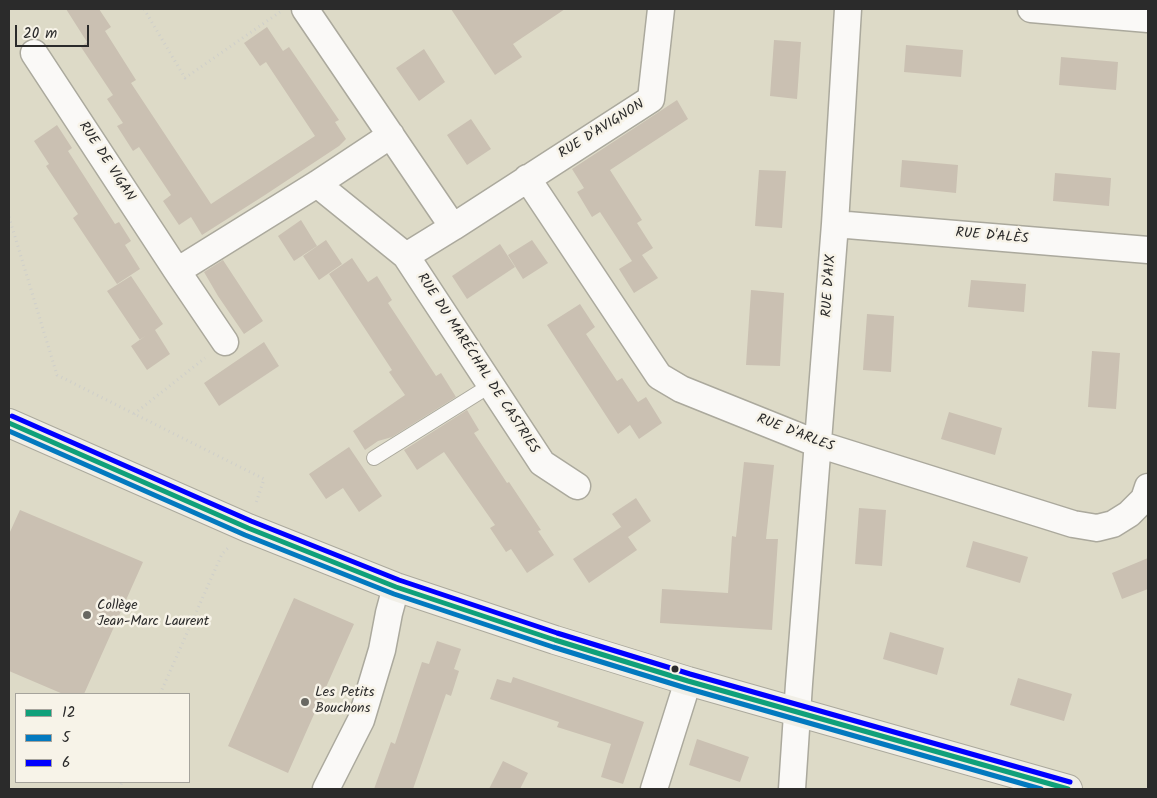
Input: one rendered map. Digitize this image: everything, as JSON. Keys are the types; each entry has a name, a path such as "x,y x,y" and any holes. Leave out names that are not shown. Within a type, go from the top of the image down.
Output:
{"street":[{"path":"305,9 453,227"},
{"name":"RUE D'AVIGNON","path":"527,178 651,99 661,9"},
{"name":"RUE D'AIX","path":"792,789 835,224 848,9"},
{"path":"1030,9 1148,19"},
{"name":"RUE DE VIGAN","path":"34,53 225,342"},
{"path":"177,271 317,184 391,135"},
{"path":"406,256 527,178"},
{"name":"RUE D'ARLES","path":"527,178 660,376 681,389 818,444 1073,524 1097,528 1113,524 1129,514 1144,499 1148,487"},
{"name":"RUE DU MARÉCHAL DE CASTRIES","path":"317,184 406,256 542,463 577,486"},
{"name":"RUE D'ALÈS","path":"835,224 1148,250"},
{"path":"9,423 248,528 396,587 555,640 688,681 1052,787"},
{"path":"326,789 361,720 382,650 396,587"},
{"path":"654,789 688,681"}],"lane":[{"path":"374,458 491,385"}],"path":[{"path":"144,9 185,78 284,9"},
{"path":"9,217 57,375 264,479 248,528 222,554 160,693"},
{"path":"134,414 225,342"}],"building":[{"path":"66,9 99,9 111,27 105,31 136,80 131,83 211,204 315,136 266,62 260,66 244,43 267,27 283,51 289,47 339,120 335,122 346,139 339,146 202,235 191,217 179,225 163,201 171,195 139,147 133,151 117,126 123,123 107,99 113,95 81,47 87,42"},
{"path":"451,9 565,9 513,44 522,57 495,75"},
{"path":"774,40 801,42 797,99 770,96"},
{"path":"906,45 963,50 961,77 904,72"},
{"path":"424,49 445,82 419,101 396,68"},
{"path":"1061,57 1118,62 1116,90 1059,85"},
{"path":"677,100 688,119 610,170 642,220 637,223 653,248 642,255 658,278 634,293 619,269 632,261 600,212 592,217 577,192 584,188 572,169"},
{"path":"471,119 491,149 467,165 447,135"},
{"path":"57,125 72,148 68,151 115,224 119,222 131,241 125,245 140,269 117,284 73,218 78,214 46,166 49,164 34,141"},
{"path":"902,160 958,165 956,193 900,187"},
{"path":"759,170 786,171 782,228 755,226"},
{"path":"1055,173 1111,178 1109,206 1053,201"},
{"path":"301,220 317,246 294,261 278,236"},
{"path":"326,240 342,264 319,280 303,256"},
{"path":"532,240 548,263 523,279 508,255"},
{"path":"500,244 515,267 467,299 452,276"},
{"path":"352,258 368,282 377,276 392,300 388,303 436,376 441,373 456,397 392,437 378,441 365,450 353,431 405,395 389,372 392,370 329,274"},
{"path":"223,260 263,321 244,334 204,272"},
{"path":"131,276 163,324 155,330 170,354 147,370 131,346 140,340 107,291"},
{"path":"971,280 1026,284 1024,312 968,307"},
{"path":"751,290 784,293 780,366 746,365"},
{"path":"580,304 595,327 586,334 617,381 622,378 638,402 646,397 662,423 639,439 630,425 618,434 547,325"},
{"path":"867,314 894,316 891,372 863,370"},
{"path":"264,342 279,366 219,406 204,383"},
{"path":"1092,351 1120,353 1116,409 1088,407"},
{"path":"467,410 479,430 474,433 541,530 538,531 554,555 527,573 511,549 506,552 490,528 495,525 444,452 417,470 404,450"},
{"path":"949,412 1002,428 995,455 941,439"},
{"path":"349,447 382,496 359,512 343,488 326,499 309,474"},
{"path":"744,462 774,465 766,539 778,539 772,630 660,623 662,589 728,593 732,536 736,537"},
{"path":"636,498 651,521 628,537 637,550 589,583 573,559 621,527 624,531 612,514"},
{"path":"859,508 886,510 882,566 855,564"},
{"path":"20,510 143,562 84,693 61,693 9,671 9,534"},
{"path":"973,541 1028,557 1020,583 966,567"},
{"path":"1148,558 1148,589 1122,599 1112,573"},
{"path":"294,598 354,624 288,773 228,746"},
{"path":"890,632 944,648 937,675 883,659"},
{"path":"437,641 461,649 454,669 459,671 451,696 446,694 413,789 374,789 391,742 395,744 422,662 429,664"},
{"path":"513,677 644,722 623,784 601,777 611,744 557,727 559,722 490,699 497,679 511,683"},
{"path":"1018,678 1072,694 1064,721 1010,705"},
{"path":"697,739 749,757 740,782 689,765"},
{"path":"503,761 528,773 520,789 489,789"}],"transit line":[{"name":"6","path":"12,416 251,521 399,580 557,633 690,674 1070,782"},
{"name":"12","path":"9,423 248,528 396,587 555,640 688,681 1068,789"},
{"name":"5","path":"9,431 245,535 394,594 553,647 686,688 1041,789"}],"place":[{"name":"Collège Jean-Marc Laurent","path":"87,615"},
{"name":"Les Petits Bouchons","path":"305,702"}]}
